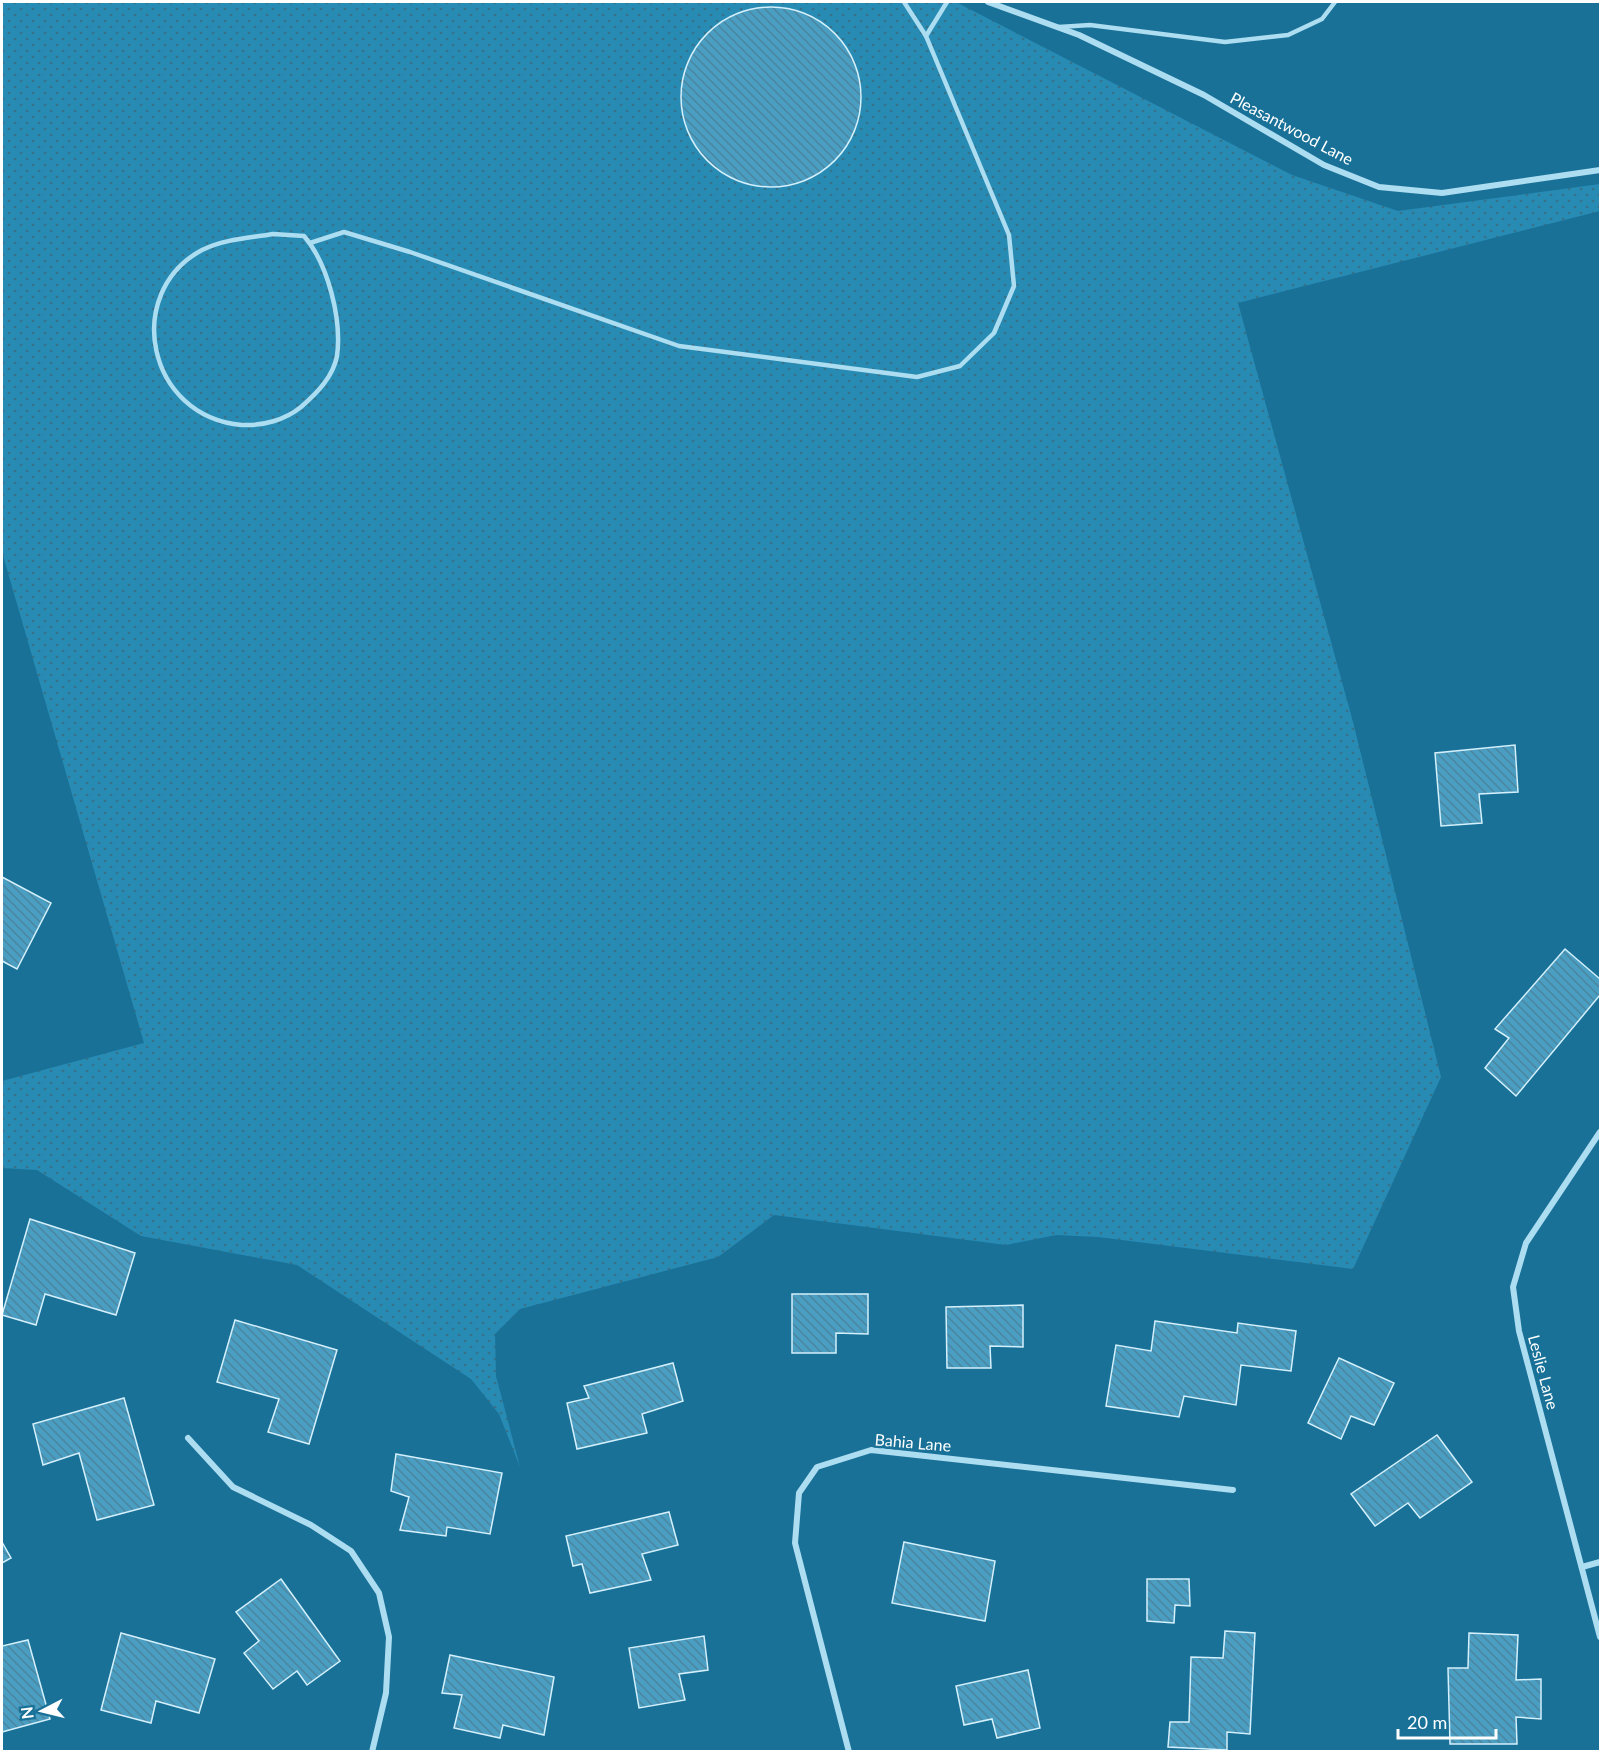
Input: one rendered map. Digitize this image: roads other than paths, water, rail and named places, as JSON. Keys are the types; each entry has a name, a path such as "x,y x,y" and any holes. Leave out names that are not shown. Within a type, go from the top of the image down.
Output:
{"street":[{"name":"Pleasantwood Lane","path":"988,2 1079,35 1204,95 1324,165 1379,187 1442,194 1600,170"},
{"name":"Leslie Lane","path":"1600,1132 1526,1243 1513,1287 1519,1331 1600,1637"},
{"path":"188,1438 233,1488 311,1525 351,1551 379,1593 389,1637 386,1693 372,1752"},
{"name":"Bahia Lane","path":"849,1752 795,1543 799,1494 817,1467 871,1450 1233,1490"},
{"path":"1582,1567 1600,1562"}],"lane":[{"path":"310,243 344,232 410,252 679,346 917,377 960,366 994,333 1014,286 1009,235 926,36 904,2"},
{"path":"926,36 946,2"},
{"path":"1056,27 1090,25 1225,42 1288,35 1322,19 1335,2"},
{"path":"273,234 304,236 310,243 317,252 339,321 337,358 320,391 293,414 258,426 221,423 189,407 165,379 154,344 157,308 173,275 200,251 216,244 273,234"}]}
